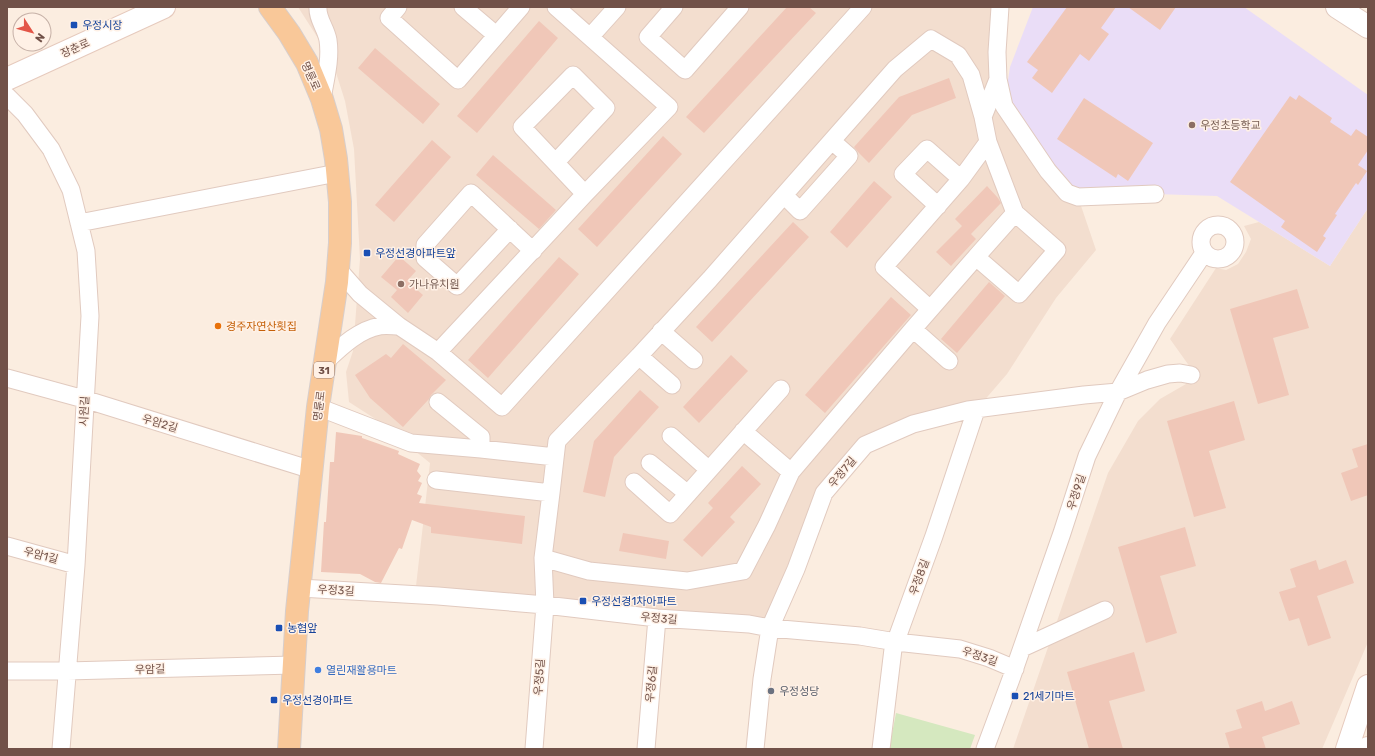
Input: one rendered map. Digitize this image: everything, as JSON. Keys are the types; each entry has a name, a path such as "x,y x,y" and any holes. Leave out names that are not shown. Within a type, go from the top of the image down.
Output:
{"main road":[{"name":"장춘로","path":"7,78 164,7"},
{"name":"명륜로","path":"270,7 289,33 307,63 322,99 331,129 340,202 337,282 318,407 300,588 288,749"},
{"path":"1337,7 1368,27"},
{"path":"1347,749 1368,686"}],"street":[{"path":"318,7 318,14 328,38 329,56 322,99"},
{"path":"398,7 389,18 458,80 521,7"},
{"path":"463,7 496,35"},
{"path":"438,352 585,194 670,107 556,7"},
{"path":"590,37 617,7"},
{"path":"674,7 648,37 685,70 740,7"},
{"path":"338,269 360,294 399,326 438,352 502,407 863,7"},
{"path":"1000,7 997,44 998,79 1004,106 1048,171 1067,193 1078,197 1155,194"},
{"name":"우정5길","path":"534,749 545,605 543,558 557,441 639,356 710,279 895,69 931,39 958,55 972,75 983,117"},
{"path":"556,162 606,108 573,75 522,127 585,194"},
{"path":"976,257 1019,294 1058,250 1015,213 988,142 983,117 998,79"},
{"name":"시원길","path":"7,96 25,114 51,149 71,190 86,251 90,316 84,399 76,564 61,749"},
{"path":"784,195 800,211 849,156 832,141"},
{"path":"930,309 884,267 961,179 988,142"},
{"path":"938,206 904,174 927,148 961,179"},
{"path":"79,223 337,173"},
{"path":"510,229 457,286 425,258 425,245 472,193 510,229 533,251"},
{"path":"543,558 589,571 687,581 743,571 767,525 791,472 930,309 1015,213"},
{"name":"우정9길","path":"985,749 1015,669 1087,456 1118,392 1157,323 1204,253"},
{"path":"325,362 347,342 364,331 381,326 399,326"},
{"path":"913,329 949,362"},
{"path":"661,331 694,360"},
{"path":"639,356 672,384"},
{"name":"우정7길","path":"755,749 762,679 770,628 796,569 824,493 864,445 913,424 968,410 1118,392 1147,380 1168,374 1180,373 1191,375"},
{"name":"우암2길","path":"7,378 84,399 312,470"},
{"path":"634,482 670,514 781,389"},
{"path":"438,402 481,437 481,449"},
{"path":"318,407 411,443 481,449 555,458"},
{"name":"우정8길","path":"881,749 893,650 934,536 976,410"},
{"path":"743,431 791,472"},
{"path":"671,436 709,470"},
{"path":"650,463 688,494"},
{"path":"436,480 551,492"},
{"name":"우암1길","path":"7,546 76,564"},
{"name":"우정3길","path":"300,588 438,596 545,605 657,618 749,624 770,628 860,636 896,642 960,649 989,658 1015,669"},
{"path":"1022,648 1105,610"},
{"name":"우정6길","path":"646,749 657,618"},
{"name":"우암길","path":"7,671 67,671 294,665"}],"shaded area":[{"path":"298,7 1000,7 998,79 1078,197 1096,250 1056,298 1007,374 976,410 864,445 824,493 770,628 415,595 430,463 377,420 349,402 346,372 353,351 360,259 354,149 345,101 332,60"},
{"name":"우정초등학교","path":"1033,7 1244,7 1368,95 1368,208 1330,266 1217,196 1155,194 1078,197 1004,106 1010,67"},
{"path":"1368,208 1368,642 1322,749 1013,749 1108,473 1138,421 1160,399 1186,384 1190,367 1170,339 1216,268 1226,270 1238,264 1246,252 1251,239 1244,226 1259,222 1330,266"}],"green space":[{"path":"896,713 975,735 970,749 889,749"}],"building":[{"path":"787,7 809,7 816,13 704,133 686,117"},
{"path":"1067,7 1116,7 1101,28 1109,34 1089,61 1080,54 1052,93 1032,78 1038,70 1027,62"},
{"path":"1128,7 1176,7 1160,30"},
{"path":"539,21 558,38 477,133 457,116"},
{"path":"375,48 440,104 423,124 358,68"},
{"path":"949,78 956,98 912,115 869,163 854,147 899,97"},
{"path":"1299,95 1332,118 1330,122 1351,136 1356,129 1368,137 1368,150 1358,165 1367,171 1358,185 1356,183 1335,214 1337,215 1323,236 1326,238 1317,252 1281,227 1285,221 1230,182 1290,96 1296,100"},
{"path":"1084,98 1153,143 1128,181 1118,174 1116,178 1057,139"},
{"path":"663,136 682,154 597,247 578,229"},
{"path":"432,140 451,157 394,222 375,205"},
{"path":"493,155 556,210 539,229 476,175"},
{"path":"874,181 892,197 847,248 830,232"},
{"path":"987,186 1001,203 971,234 976,239 951,266 936,252 962,226 955,219"},
{"path":"793,222 809,237 712,342 696,327"},
{"name":"가나유치원","path":"399,256 416,271 407,281 423,295 408,313 391,297 397,290 381,277"},
{"path":"559,257 579,274 488,378 468,360"},
{"path":"989,282 1005,296 957,353 941,339"},
{"path":"1297,289 1309,328 1273,338 1289,395 1258,404 1230,309"},
{"path":"891,297 911,315 825,413 805,395"},
{"path":"403,344 446,380 403,427 370,398 355,375 386,354 391,358"},
{"path":"731,355 748,371 699,423 683,407"},
{"path":"640,390 659,407 614,457 605,497 583,492 594,441"},
{"path":"1234,401 1245,440 1209,451 1226,508 1194,517 1167,421"},
{"path":"336,432 362,436 362,438 399,451 398,454 420,464 417,471 421,476 418,481 422,483 417,494 422,496 419,503 525,516 522,544 431,533 431,527 412,520 402,549 399,548 381,583 375,582 360,574 321,572 330,462 334,462"},
{"path":"1368,444 1368,495 1351,501 1341,473 1358,467 1352,449"},
{"path":"742,466 761,484 730,517 735,522 702,557 683,540 713,508 708,503"},
{"path":"1185,527 1196,566 1160,576 1177,633 1146,643 1118,547"},
{"path":"623,533 669,541 666,559 619,551"},
{"path":"1316,560 1319,570 1346,560 1354,583 1317,596 1331,638 1308,646 1299,618 1289,621 1279,592 1296,587 1290,569"},
{"path":"1134,652 1145,691 1109,701 1123,749 1089,749 1067,672"},
{"path":"1262,701 1265,711 1292,701 1300,724 1262,737 1266,749 1230,749 1225,733 1242,728 1236,710"}],"place":[{"name":"우정시장","path":"74,25"},
{"name":"우정초등학교","path":"1192,125"},
{"name":"우정선경아파트앞","path":"367,253"},
{"name":"가나유치원","path":"401,284"},
{"name":"경주자연산횟집","path":"218,326"},
{"name":"우정선경1차아파트","path":"583,601"},
{"name":"농협앞","path":"279,628"},
{"name":"열린재활용마트","path":"318,670"},
{"name":"우정성당","path":"771,691"},
{"name":"21세기마트","path":"1015,696"},
{"name":"우정선경아파트","path":"274,700"}]}
